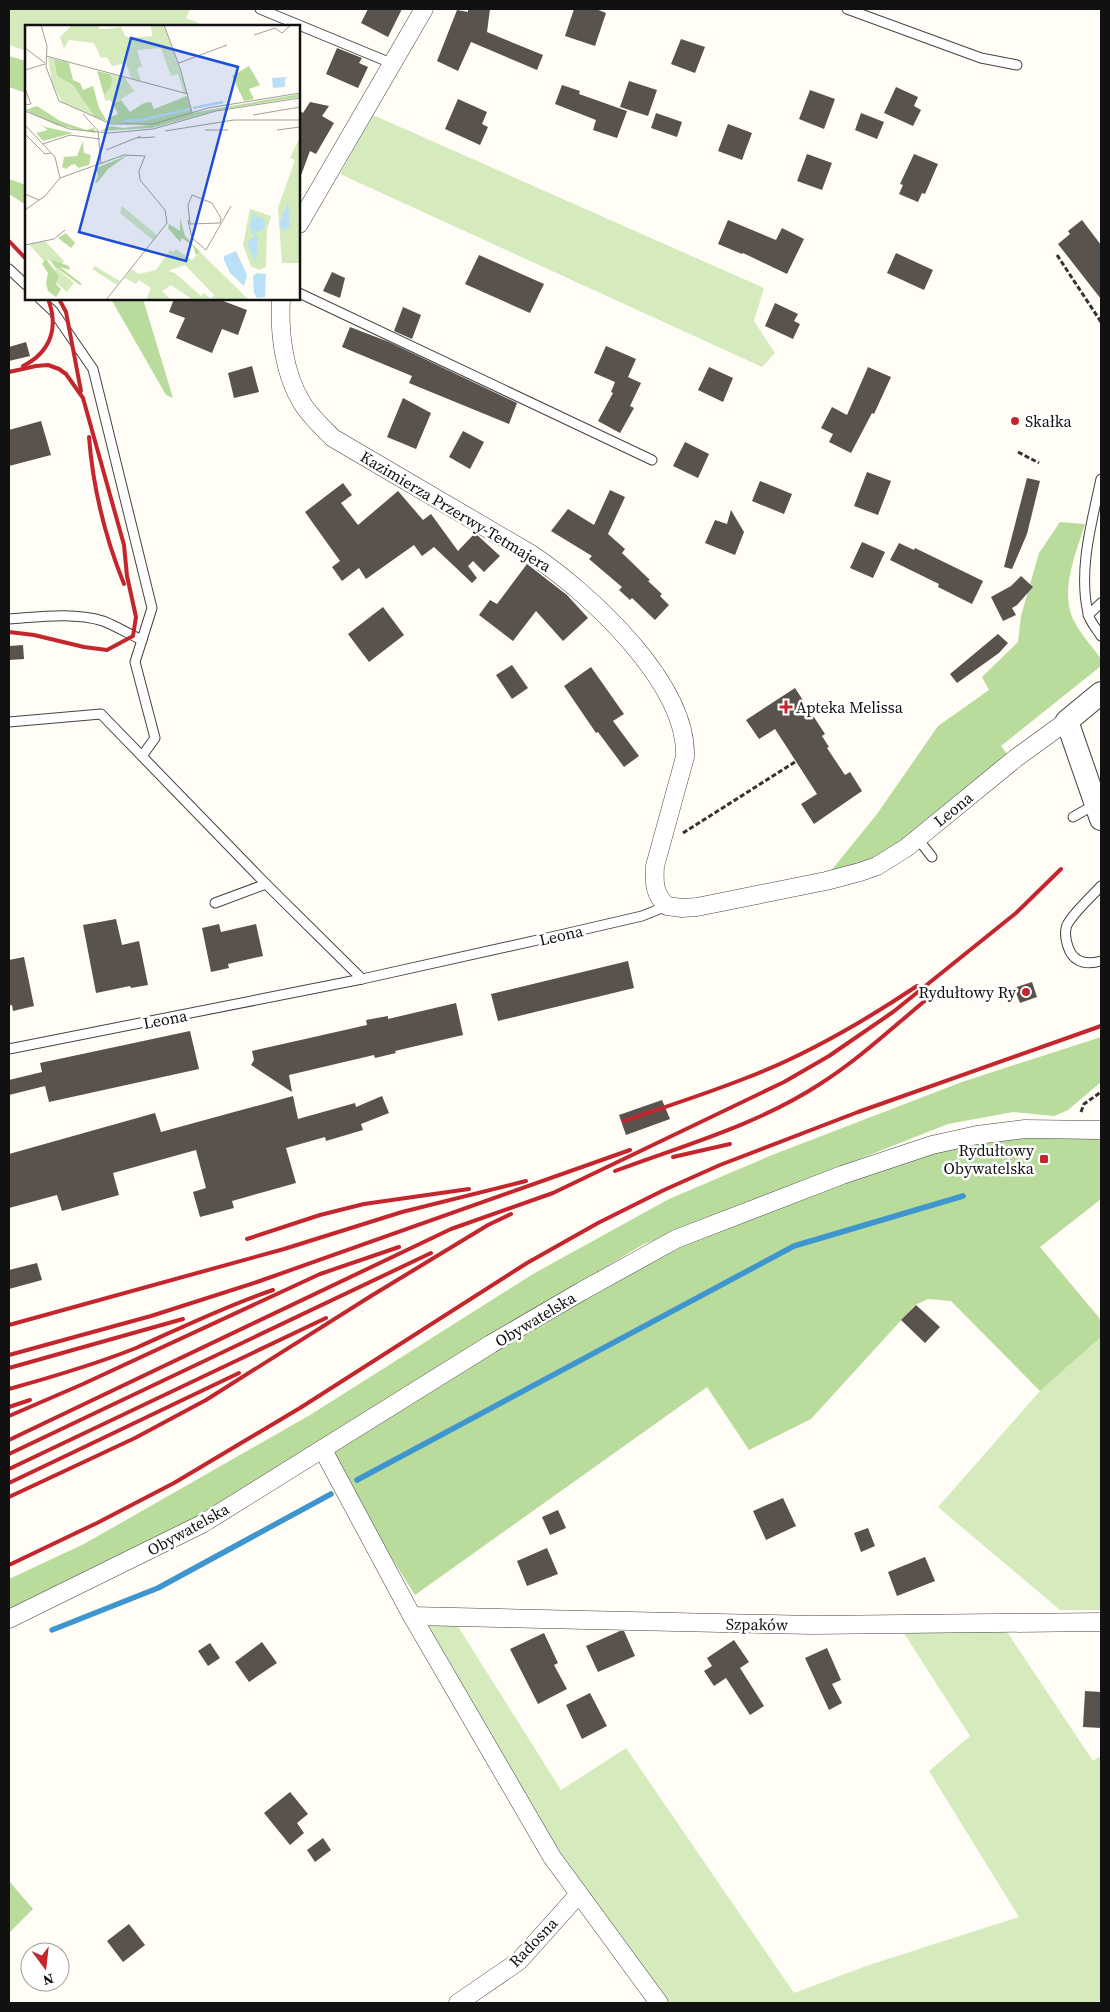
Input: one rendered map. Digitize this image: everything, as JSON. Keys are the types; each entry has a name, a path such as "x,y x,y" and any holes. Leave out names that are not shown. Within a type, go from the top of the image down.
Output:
{"street":[{"path":"300,222 424,9"},
{"name":"Kazimierza Przerwy-Tetmajera","path":"281,300 282,340 293,385 302,403 327,433 555,570 595,604 648,664 669,697 677,713 686,748 655,866 654,883 656,894 666,906"},
{"path":"1098,811 1067,721 1101,693"},
{"name":"Leona","path":"666,906 697,907 860,872 894,856 1016,758 1067,721"},
{"name":"Obywatelska","path":"9,1619 202,1524 491,1344 676,1239 842,1175 932,1145 977,1135 1025,1129 1073,1128 1101,1130"},
{"path":"323,1450 412,1616 552,1857 659,2003"},
{"name":"Szpaków","path":"412,1616 812,1625 1101,1622"},
{"name":"Radosna","path":"458,2003 519,1961 579,1894"}],"lane":[{"path":"260,9 299,25"},
{"path":"847,9 982,58 1017,65"},
{"path":"300,25 391,63"},
{"path":"9,269 25,285"},
{"path":"300,293 652,460"},
{"path":"41,300 53,311 93,369 152,608 135,662 155,738 142,756"},
{"path":"1101,480 1093,516 1084,577 1088,615 1101,636"},
{"path":"1088,615 1101,603"},
{"path":"9,619 50,616 86,618 104,622 142,640"},
{"path":"9,722 101,714 266,884 362,979"},
{"path":"1072,817 1098,811"},
{"path":"918,838 932,857"},
{"path":"215,903 266,884"},
{"path":"1101,886 1070,920 1066,931 1068,945 1073,956 1084,962 1101,961"},
{"name":"Leona","path":"9,1050 362,979 642,916 666,906"}],"path":[{"path":"1057,255 1101,322"},
{"path":"1018,452 1039,463"},
{"path":"663,836 677,836 795,762"},
{"path":"1073,1128 1084,1104 1101,1092"}],"green space":[{"path":"9,9 190,9 186,18 199,23 198,25 25,25 25,51 9,45"},
{"path":"9,56 25,61 25,93 9,87"},
{"path":"373,115 764,288 754,321 775,353 762,367 340,174"},
{"path":"9,179 25,185 25,204 9,194"},
{"path":"112,300 143,300 173,398 166,395"},
{"path":"1060,522 1085,524 1070,572 1068,598 1074,621 1101,659 1101,666 1001,746 1008,755 907,838 870,863 830,872 877,814 938,726 989,690 982,677 1018,642 1021,616 1039,553"},
{"path":"1101,1037 1101,1082 1068,1110 1054,1116 1013,1112 948,1124 642,1245 390,1397 172,1533 9,1610 9,1579 84,1544 310,1415 533,1274 669,1199 772,1155 962,1082"},
{"path":"1101,1131 1101,1199 1040,1247 1101,1320 1101,1337 1040,1391 951,1301 928,1299 915,1305 811,1419 749,1450 707,1387 415,1595 323,1450 676,1239 932,1145"},
{"path":"1101,1337 1101,1610 1060,1610 938,1507 1040,1391"},
{"path":"412,1616 452,1617 561,1790 626,1748 794,1993 869,1965 1019,1917 929,1771 970,1736 898,1624 1001,1623 1093,1761 1101,1756 1101,2003 659,2003 579,1894"},
{"path":"9,1881 33,1909 9,1933"}],"building":[{"path":"368,9 402,9 388,37 361,23"},
{"path":"468,9 490,9 487,32 543,55 537,70 471,42 458,71 437,61 457,10 468,12"},
{"path":"574,9 596,9 606,13 595,46 565,36"},
{"path":"681,39 705,47 695,73 671,64"},
{"path":"337,48 362,58 359,63 368,67 358,88 326,74"},
{"path":"629,81 657,90 648,116 620,107"},
{"path":"562,85 580,91 579,94 627,111 617,138 593,130 596,120 555,104"},
{"path":"896,87 918,97 914,106 921,110 913,126 884,113"},
{"path":"810,90 835,99 824,129 799,119"},
{"path":"458,99 487,112 482,124 488,127 480,145 445,129"},
{"path":"310,102 329,106 322,116 334,123 316,154 310,151 300,178 300,111 303,113"},
{"path":"656,113 682,122 677,137 651,128"},
{"path":"861,113 884,122 877,139 855,130"},
{"path":"728,124 752,133 742,160 718,151"},
{"path":"807,154 832,163 822,190 797,181"},
{"path":"914,154 938,164 925,194 922,193 918,202 899,194 903,185 900,184"},
{"path":"728,220 776,240 782,228 804,239 787,274 743,253 718,244"},
{"path":"1082,220 1101,245 1101,299 1058,244 1070,234 1068,231"},
{"path":"896,253 933,270 924,290 887,273"},
{"path":"479,255 544,284 530,313 465,284"},
{"path":"332,272 345,278 340,298 323,291"},
{"path":"174,300 221,300 247,310 238,335 222,329 212,353 176,338 185,318 169,312"},
{"path":"775,303 798,314 794,321 800,324 793,339 765,326"},
{"path":"403,307 421,315 412,339 394,331"},
{"path":"350,327 389,342 517,403 509,424 409,383 412,376 342,347"},
{"path":"26,342 30,356 9,361 9,347"},
{"path":"606,346 636,359 628,377 641,383 630,406 634,408 620,433 598,421 613,393 611,392 615,382 594,373"},
{"path":"252,366 259,392 234,398 228,373"},
{"path":"709,367 733,378 723,402 698,390"},
{"path":"868,367 891,377 874,414 872,413 851,453 829,442 833,434 821,428 832,407 847,415"},
{"path":"403,398 431,413 416,449 387,437"},
{"path":"41,421 51,455 9,466 9,430"},
{"path":"463,431 484,442 470,469 449,457"},
{"path":"685,442 709,454 698,478 673,466"},
{"path":"867,472 891,481 878,515 854,506"},
{"path":"1027,478 1040,481 1027,534 1012,569 1004,567"},
{"path":"760,481 792,494 784,514 752,501"},
{"path":"343,483 352,495 341,503 358,525 398,491 423,520 431,514 458,551 475,533 500,556 484,572 473,561 468,566 477,578 472,583 434,547 422,556 414,545 366,579 359,568 342,581 332,567 340,561 305,512"},
{"path":"610,490 625,497 608,534 625,549 622,553 650,580 648,581 662,594 660,596 669,605 655,620 632,598 630,600 619,590 622,587 589,559 592,556 551,531 568,509 594,525"},
{"path":"731,510 744,532 735,555 705,543 715,520 727,524"},
{"path":"862,542 885,552 873,578 850,568"},
{"path":"899,543 914,550 915,548 983,581 972,604 938,587 939,584 890,560"},
{"path":"527,564 567,595 588,618 563,641 536,611 513,641 479,615 490,600 497,604"},
{"path":"1021,576 1033,587 1012,608 1016,615 1003,621 991,597 1011,586"},
{"path":"383,607 404,635 369,662 348,634"},
{"path":"998,634 1008,643 999,653 957,683 950,674"},
{"path":"23,645 24,659 9,660 9,646"},
{"path":"512,665 528,688 512,699 496,675"},
{"path":"591,667 624,714 613,721 639,756 624,767 598,732 596,733 564,686"},
{"path":"795,688 825,734 822,736 829,747 827,748 845,775 850,772 862,791 814,824 801,804 817,794 775,729 759,739 746,720"},
{"path":"116,919 122,945 139,941 148,985 131,988 130,986 96,993 83,925"},
{"path":"219,924 221,932 256,924 263,956 228,964 229,968 211,972 202,928"},
{"path":"24,957 34,1006 13,1011 12,1005 9,1006 9,960"},
{"path":"628,961 634,988 498,1021 491,994"},
{"name":"Rydułtowy Ry","path":"1032,982 1037,997 1020,1003 1014,988"},
{"path":"456,1003 463,1035 395,1051 396,1053 375,1058 374,1055 289,1075 292,1092 251,1065 254,1060 252,1051 367,1025 366,1020 388,1016 388,1019"},
{"path":"190,1031 199,1069 49,1102 45,1086 9,1095 9,1080 42,1072 40,1063"},
{"path":"293,1096 298,1119 355,1103 356,1107 382,1096 389,1113 361,1124 363,1130 326,1141 325,1137 286,1148 296,1183 232,1201 234,1208 200,1217 193,1192 206,1188 196,1150 113,1173 119,1195 62,1211 57,1195 9,1208 9,1154 155,1113 161,1132"},
{"path":"662,1100 670,1119 626,1135 619,1115"},
{"path":"37,1263 42,1280 9,1289 9,1270"},
{"path":"916,1305 940,1327 925,1343 901,1320"},
{"path":"783,1498 796,1526 766,1540 753,1511"},
{"path":"558,1510 566,1528 550,1535 542,1517"},
{"path":"868,1528 875,1546 861,1552 854,1533"},
{"path":"547,1548 558,1574 527,1586 517,1561"},
{"path":"925,1557 935,1581 897,1596 888,1572"},
{"path":"624,1631 635,1656 598,1672 586,1646"},
{"path":"544,1633 558,1663 554,1665 567,1689 538,1704 510,1649"},
{"path":"734,1640 749,1662 740,1668 764,1706 750,1715 726,1678 714,1686 704,1671 712,1666 707,1658"},
{"path":"262,1642 277,1663 249,1682 235,1662"},
{"path":"210,1643 220,1658 208,1666 198,1651"},
{"path":"827,1648 841,1680 832,1684 842,1703 829,1710 805,1658"},
{"path":"1085,1691 1101,1692 1101,1728 1083,1727"},
{"path":"590,1693 607,1726 582,1739 566,1705"},
{"path":"290,1792 308,1814 297,1823 304,1833 290,1845 264,1813"},
{"path":"323,1838 331,1850 315,1862 307,1850"},
{"path":"129,1924 145,1945 123,1962 107,1941"}],"waterway":[{"path":"357,1480 794,1246 963,1196"},
{"path":"52,1630 158,1588 331,1494"}],"railway":[{"path":"9,241 25,258"},
{"path":"23,366 40,354 50,338 53,319 48,300"},
{"path":"60,300 66,312 81,391"},
{"path":"9,372 48,365 66,374 83,398 124,545 127,576 136,617 133,636 107,650 84,647 34,635 9,632"},
{"path":"89,437 93,475 101,512 124,584"},
{"path":"9,1440 451,1229 553,1193 784,1082 829,1056 893,1012 1016,913 1061,869"},
{"path":"624,1121 731,1084 791,1059 855,1025 917,986"},
{"path":"615,1171 746,1123 796,1098 848,1065 927,999"},
{"path":"9,1565 97,1523 174,1483 300,1408 527,1263 598,1223 664,1190 720,1165 858,1112 1101,1026"},
{"path":"673,1157 730,1144"},
{"path":"9,1355 151,1316 257,1282 630,1150"},
{"path":"9,1325 284,1249 402,1212 526,1181"},
{"path":"247,1239 320,1215 364,1204 469,1189"},
{"path":"9,1497 135,1438 206,1400 371,1296 488,1225 511,1214"},
{"path":"9,1416 83,1384 320,1274 399,1247"},
{"path":"9,1454 431,1253"},
{"path":"9,1389 120,1354 220,1310 273,1290"},
{"path":"9,1469 326,1318"},
{"path":"9,1368 183,1319"},
{"path":"9,1483 239,1373"},
{"path":"9,1407 30,1400"}],"place":[{"name":"Skałka","path":"1015,421"},
{"name":"Apteka Melissa","path":"786,707"},
{"name":"Rydułtowy Ry","path":"1026,992"},
{"name":"Rydułtowy Obywatelska","path":"1044,1159"}]}
